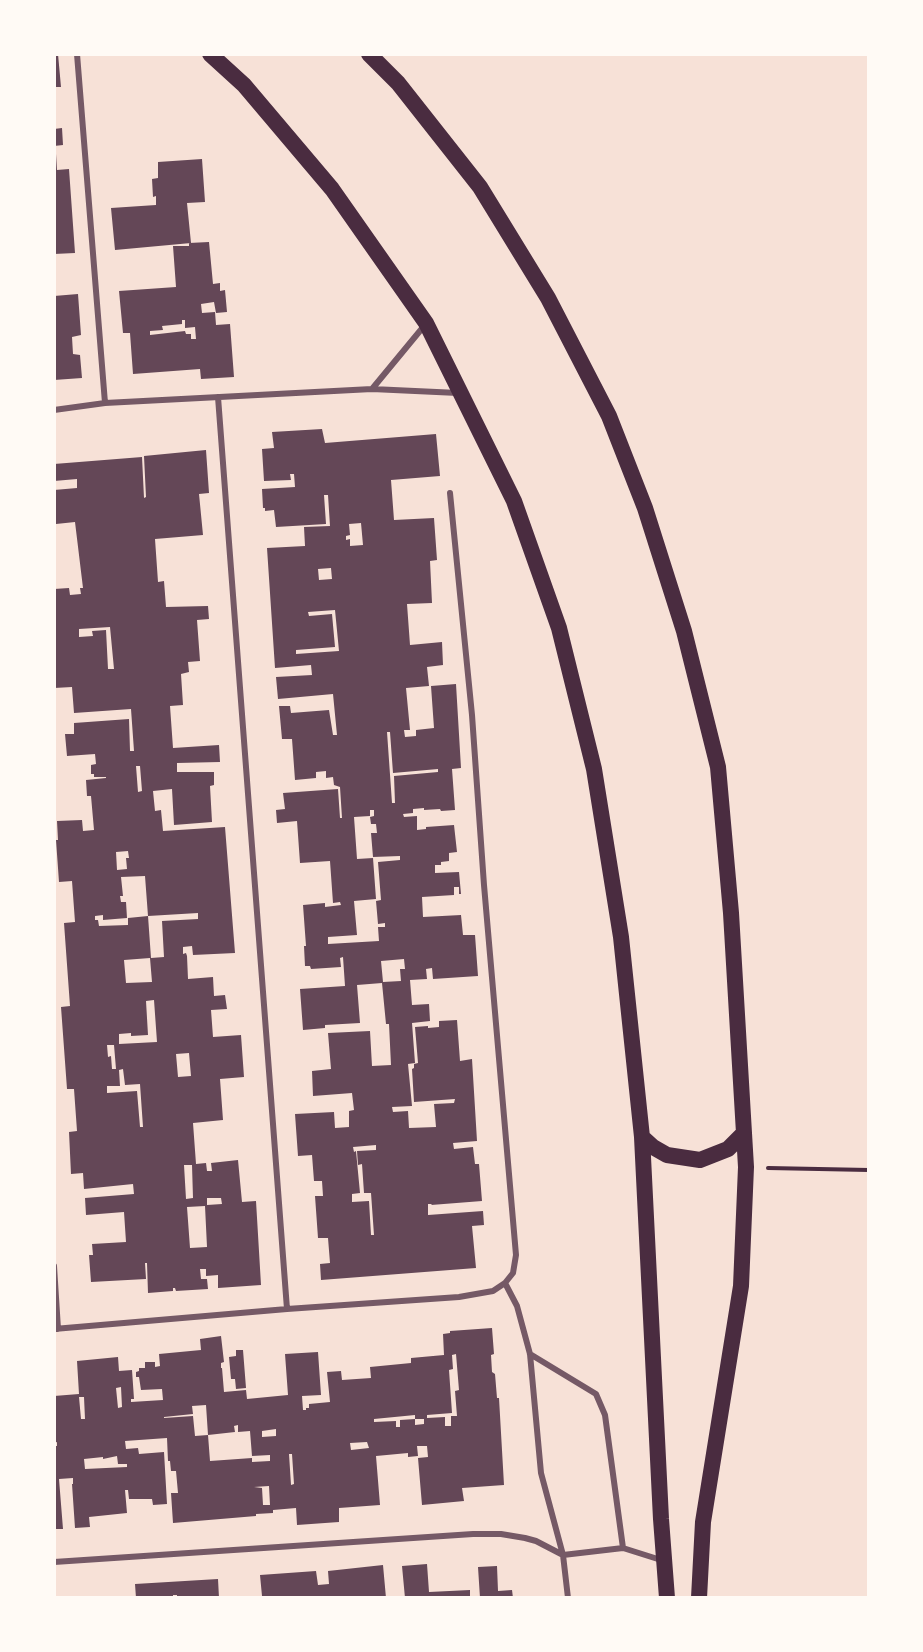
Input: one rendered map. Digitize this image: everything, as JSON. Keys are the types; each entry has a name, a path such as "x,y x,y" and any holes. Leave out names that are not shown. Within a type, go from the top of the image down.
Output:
{"highway":[{"path":"210,54 244,85 332,189 426,323 514,501 555,618 591,758 621,937 642,1137 667,1598"},
{"path":"369,54 398,83 480,188 548,298 609,416 645,508 684,631 718,767 731,913 746,1167 741,1286 703,1522 699,1598"},
{"path":"642,1137 667,1155 700,1160 728,1149 744,1133"}],"street":[{"path":"77,54 105,403"},
{"path":"372,389 426,323"},
{"path":"54,410 105,403 372,389 462,393"},
{"path":"218,397 287,1309"},
{"path":"54,1266 56,1329 459,1297 493,1291 505,1283 513,1273 516,1255 484,885 472,715 450,494"},
{"path":"505,1283 517,1306 530,1354 541,1473 563,1555 569,1597"},
{"path":"530,1354 596,1394 604,1415 623,1548"},
{"path":"54,1562 473,1534 501,1534 525,1538 563,1555 623,1548 664,1561"}],"path":[{"path":"746,1167 869,1170"}],"building":[{"path":"54,54 58,54 61,87 54,87"},
{"path":"62,128 63,145 54,146 54,129"},
{"path":"54,154 56,154 57,170 69,169 75,253 54,254"},
{"path":"202,159 205,202 187,203 191,243 115,250 111,208 156,205 152,179 158,178 158,162"},
{"path":"209,242 213,284 220,283 220,291 225,290 227,312 216,313 214,302 201,304 202,313 215,312 216,325 230,324 234,377 201,379 200,369 133,374 130,333 123,333 119,291 176,287 173,246 189,246 189,243","holes":["182,320 185,320 185,328 195,327 196,339 191,339 191,334 186,334 185,331 150,335 150,331 163,330 162,326 182,324"]},
{"path":"78,294 81,335 72,337 73,354 80,355 82,378 54,380 54,296"},
{"path":"322,429 325,443 436,434 440,476 391,480 394,520 434,518 437,560 430,561 432,603 407,604 410,645 442,642 443,665 427,667 429,686 406,688 410,730 404,730 405,737 416,736 416,730 434,728 431,686 456,684 461,768 452,769 455,810 424,810 424,808 413,809 413,813 403,814 404,817 417,816 417,830 454,825 457,852 449,853 449,861 435,865 435,873 459,872 461,894 459,894 459,887 454,887 454,895 422,897 423,917 461,915 463,935 475,935 478,976 433,979 432,968 426,969 427,979 410,980 412,1005 429,1004 430,1021 412,1023 415,1063 408,1064 412,1106 392,1107 393,1112 408,1111 409,1128 436,1127 434,1104 454,1103 455,1099 414,1102 412,1069 414,1064 418,1063 415,1027 439,1027 439,1021 457,1020 460,1061 472,1059 477,1141 453,1143 454,1149 473,1147 475,1164 479,1164 482,1201 428,1204 428,1215 483,1211 484,1225 472,1226 476,1268 321,1280 320,1264 330,1263 328,1238 318,1238 315,1196 323,1196 322,1181 314,1181 312,1155 298,1156 295,1114 334,1112 335,1128 349,1127 349,1111 354,1110 352,1093 313,1096 312,1071 331,1069 328,1033 370,1031 372,1066 391,1065 389,1024 386,1024 382,983 357,985 360,1023 325,1025 325,1028 303,1030 300,989 345,986 343,957 340,958 341,967 311,969 310,966 305,966 303,905 325,903 325,907 341,905 340,902 333,903 330,861 300,863 297,821 277,823 276,810 285,809 283,793 338,789 340,818 342,818 340,787 334,785 333,777 326,778 326,771 316,772 316,778 295,780 292,739 282,739 279,706 290,706 291,713 329,710 333,735 337,735 333,694 278,699 276,677 312,675 311,665 275,668 267,548 305,546 304,527 330,526 328,495 324,495 326,524 276,527 274,510 265,511 263,508 262,489 295,487 294,474 290,474 291,480 264,481 262,449 274,448 272,432","holes":["361,523 363,545 350,546 350,539 346,540 346,536 350,535 349,524","331,568 332,579 319,580 318,569","335,610 339,651 296,654 296,650 335,647 332,614 309,616 308,612","387,732 390,732 393,773 438,769 438,772 394,776 395,803 392,803","370,810 374,810 374,816 370,817 371,824 376,824 377,833 371,833 373,857 400,856 400,860 378,862 381,900 376,901 378,924 385,923 385,927 378,927 379,941 328,944 328,937 357,935 354,901 376,899 373,858 357,859 354,817 370,816","404,959 405,969 400,969 401,981 383,982 381,961","376,1145 376,1150 357,1151 358,1165 362,1164 364,1193 371,1193 374,1235 371,1235 369,1201 352,1202 352,1194 360,1193 356,1151 354,1152 353,1147"]},
{"path":"206,450 209,493 199,494 203,535 155,539 158,582 164,581 166,607 208,606 209,619 197,620 200,661 188,662 189,672 181,674 183,705 170,706 173,748 219,745 220,762 177,763 177,772 214,772 214,785 210,786 212,822 174,825 172,789 153,791 155,811 161,810 163,831 225,827 235,953 193,955 192,946 183,947 183,954 186,953 187,956 188,979 213,977 214,996 225,995 227,1009 211,1010 213,1037 241,1035 244,1077 220,1079 223,1120 193,1123 196,1164 206,1163 207,1171 212,1171 211,1163 238,1160 242,1202 256,1201 261,1285 218,1288 218,1275 206,1276 206,1269 200,1269 201,1279 207,1279 208,1289 176,1291 173,1288 173,1291 148,1293 147,1263 145,1263 146,1279 91,1282 89,1255 93,1255 92,1244 126,1242 124,1212 86,1215 85,1198 134,1194 133,1184 84,1189 83,1173 71,1174 69,1132 77,1131 74,1089 67,1089 61,1007 70,1006 64,923 75,922 72,881 59,882 57,821 82,820 83,831 94,830 91,796 87,796 86,780 106,777 94,777 94,774 91,774 91,765 96,764 95,754 67,756 65,734 74,734 74,723 129,719 130,751 134,751 131,709 74,713 72,687 54,688 54,589 69,588 70,595 81,594 80,588 83,588 75,522 56,524 54,505 54,490 77,488 77,479 54,481 54,464 142,457 144,498 146,497 144,456","holes":["110,627 114,669 108,669 106,630 92,631 93,636 79,637 79,629","136,766 140,766 142,791 138,792","128,851 127,869 117,870 116,852","145,876 148,916 128,918 128,925 99,926 98,920 95,920 95,916 103,915 103,920 127,918 126,902 121,902 120,896 123,896 121,877","198,913 198,919 162,921 164,957 151,958 148,916","150,958 152,982 126,983 124,960","154,1000 157,1042 119,1044 119,1034 131,1033 131,1036 148,1035 146,1001","107,1045 114,1045 116,1069 112,1069 111,1056 108,1057","189,1053 191,1076 178,1077 176,1054","123,1069 125,1085 140,1084 143,1127 140,1127 137,1091 107,1093 107,1086 120,1086 119,1070","184,1165 192,1165 193,1198 186,1199","207,1198 221,1198 222,1204 207,1205","205,1206 207,1247 190,1248 187,1207"]},
{"path":"492,1328 494,1354 491,1355 492,1372 495,1374 497,1398 499,1398 504,1485 462,1488 464,1501 422,1505 418,1458 428,1457 427,1446 417,1446 418,1456 408,1457 408,1453 376,1456 380,1505 339,1508 339,1522 297,1525 296,1508 273,1510 273,1513 256,1514 256,1516 173,1523 171,1493 178,1493 176,1471 171,1471 170,1461 168,1461 167,1438 125,1441 126,1449 138,1448 139,1454 164,1452 167,1504 153,1505 152,1499 129,1499 128,1490 125,1490 127,1513 89,1517 90,1527 75,1528 73,1478 59,1479 63,1529 54,1529 54,1446 57,1446 57,1442 54,1443 54,1396 79,1394 77,1361 118,1357 119,1371 132,1370 134,1399 131,1399 131,1402 163,1400 162,1389 141,1390 139,1377 136,1377 139,1368 145,1368 145,1362 155,1362 155,1367 160,1366 159,1354 201,1350 200,1339 221,1336 224,1392 246,1390 247,1399 288,1395 285,1354 318,1352 321,1395 302,1396 303,1410 306,1410 309,1404 330,1402 327,1372 341,1371 342,1380 371,1378 370,1367 411,1363 411,1358 444,1355 443,1334 450,1333 450,1331","holes":["456,1354 459,1390 455,1391 457,1416 451,1416 451,1426 445,1426 445,1417 427,1418 427,1415 452,1413 449,1370 453,1369 452,1355","121,1387 122,1407 118,1408 116,1388","79,1397 84,1397 85,1419 81,1419","206,1405 208,1435 195,1436 193,1416 164,1417 193,1414 192,1406","415,1415 415,1419 400,1420 400,1427 396,1427 396,1421 374,1422 374,1419","415,1419 424,1419 424,1424 415,1425","238,1425 238,1432 250,1431 252,1456 270,1455 270,1461 252,1462 252,1458 210,1461 208,1435 235,1432 234,1426","276,1429 276,1436 262,1437 262,1431","367,1442 369,1448 351,1450 350,1443","289,1454 292,1454 294,1484 291,1485","117,1456 118,1464 127,1464 127,1467 85,1469 84,1459","269,1486 270,1505 263,1505 262,1488 254,1487"]},
{"path":"236,1350 243,1350 246,1388 236,1389 235,1379 231,1379 229,1357 236,1356"},
{"path":"427,1564 429,1592 470,1590 470,1598 405,1598 402,1566"},
{"path":"383,1565 386,1598 268,1598 268,1596 262,1596 260,1575 316,1571 318,1585 329,1584 328,1571"},
{"path":"497,1566 498,1591 512,1590 513,1598 480,1598 478,1567"},
{"path":"218,1579 219,1598 177,1598 177,1595 173,1595 173,1598 136,1598 135,1584"}]}
